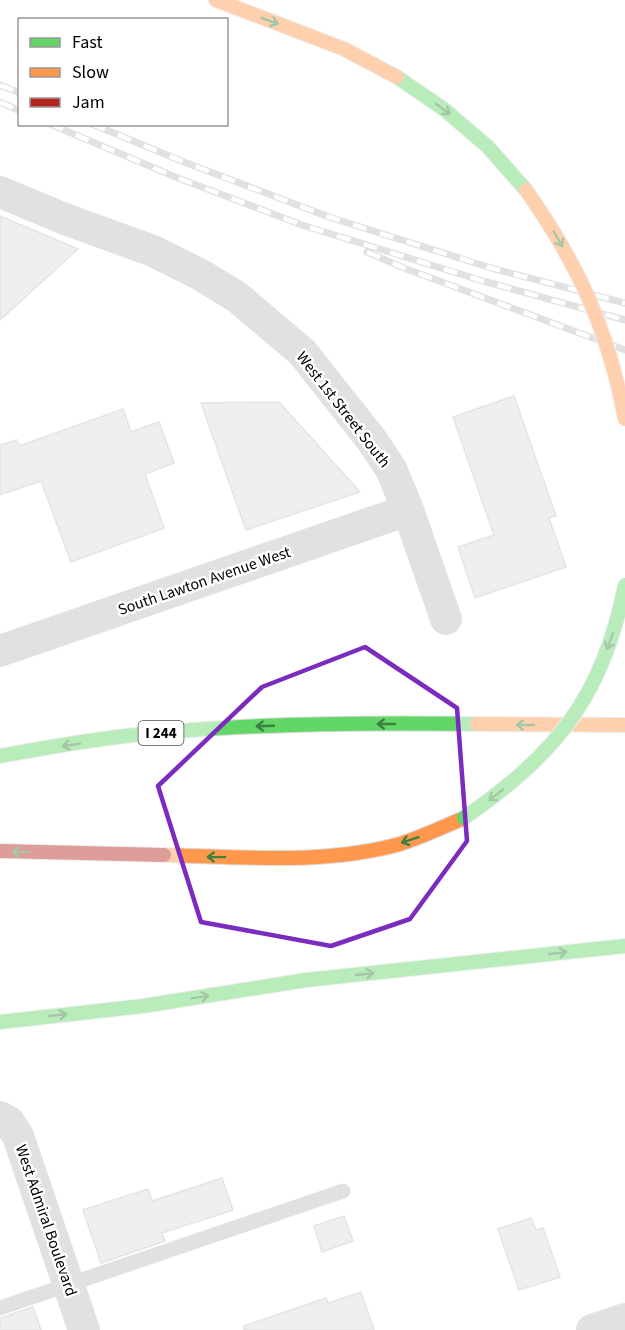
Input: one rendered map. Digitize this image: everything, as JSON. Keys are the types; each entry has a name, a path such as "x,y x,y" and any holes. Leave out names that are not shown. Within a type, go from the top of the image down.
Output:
{"highway":[{"path":"216,0 344,49 398,78 445,110 488,147 526,190 580,275 616,373 625,418"},
{"path":"0,851 255,858 315,856 393,846 425,835 464,818 496,796 531,765 569,723 591,685 610,642 625,585"},
{"name":"I 244","path":"0,756 131,736 219,728 324,724 625,725"},
{"path":"0,1022 143,1006 306,980 625,946"}],"street":[{"name":"West 1st Street South","path":"0,192 65,219 153,251 201,275 237,297 302,352 371,439 391,469 408,510 446,619"},
{"name":"South Lawton Avenue West","path":"0,651 408,510"},
{"name":"West Admiral Boulevard","path":"0,1117 9,1122 18,1136 84,1330"},
{"path":"592,1330 625,1319"}],"lane":[{"path":"0,1308 344,1191"}],"highlighted area":[{"path":"365,647 457,708 467,841 410,919 331,946 201,922 158,786 262,687"}],"building":[{"path":"0,216 78,249 0,320"},
{"path":"514,396 556,516 549,518 566,567 475,598 458,547 494,535 453,417"},
{"path":"279,402 360,492 246,530 201,403"},
{"path":"123,409 131,432 159,422 174,463 145,474 164,528 71,562 41,481 0,495 0,445 17,440 19,446"},
{"path":"222,1178 233,1210 162,1233 165,1241 101,1263 83,1210 148,1189 152,1201"},
{"path":"344,1216 353,1241 322,1252 314,1226"},
{"path":"531,1218 536,1230 543,1228 560,1277 519,1290 498,1229"},
{"path":"361,1292 374,1330 244,1330 244,1326 326,1298 328,1303"},
{"path":"33,1307 41,1330 0,1330 0,1318"}],"railway":[{"path":"0,85 18,92"},
{"path":"0,102 18,110"},
{"path":"55,126 173,176 302,225 483,281 625,320"},
{"path":"97,126 329,217 491,268 625,303"},
{"path":"367,252 404,268 625,350"}],"traffic: fast":[{"path":"397,77 445,110 488,147 526,190"},
{"path":"464,818 525,770 550,746 571,720 604,660 616,625 625,585"},
{"path":"0,756 104,739 206,729 322,724 477,724"},
{"path":"0,1022 143,1006 306,980 625,946"}],"traffic: slow":[{"path":"216,0 344,49 397,77"},
{"path":"526,190 561,244 589,298 610,356 625,419"},
{"path":"477,724 625,725"},
{"path":"164,855 253,858 342,855 400,844 464,818"}],"traffic: jam":[{"path":"0,851 164,855"}]}
